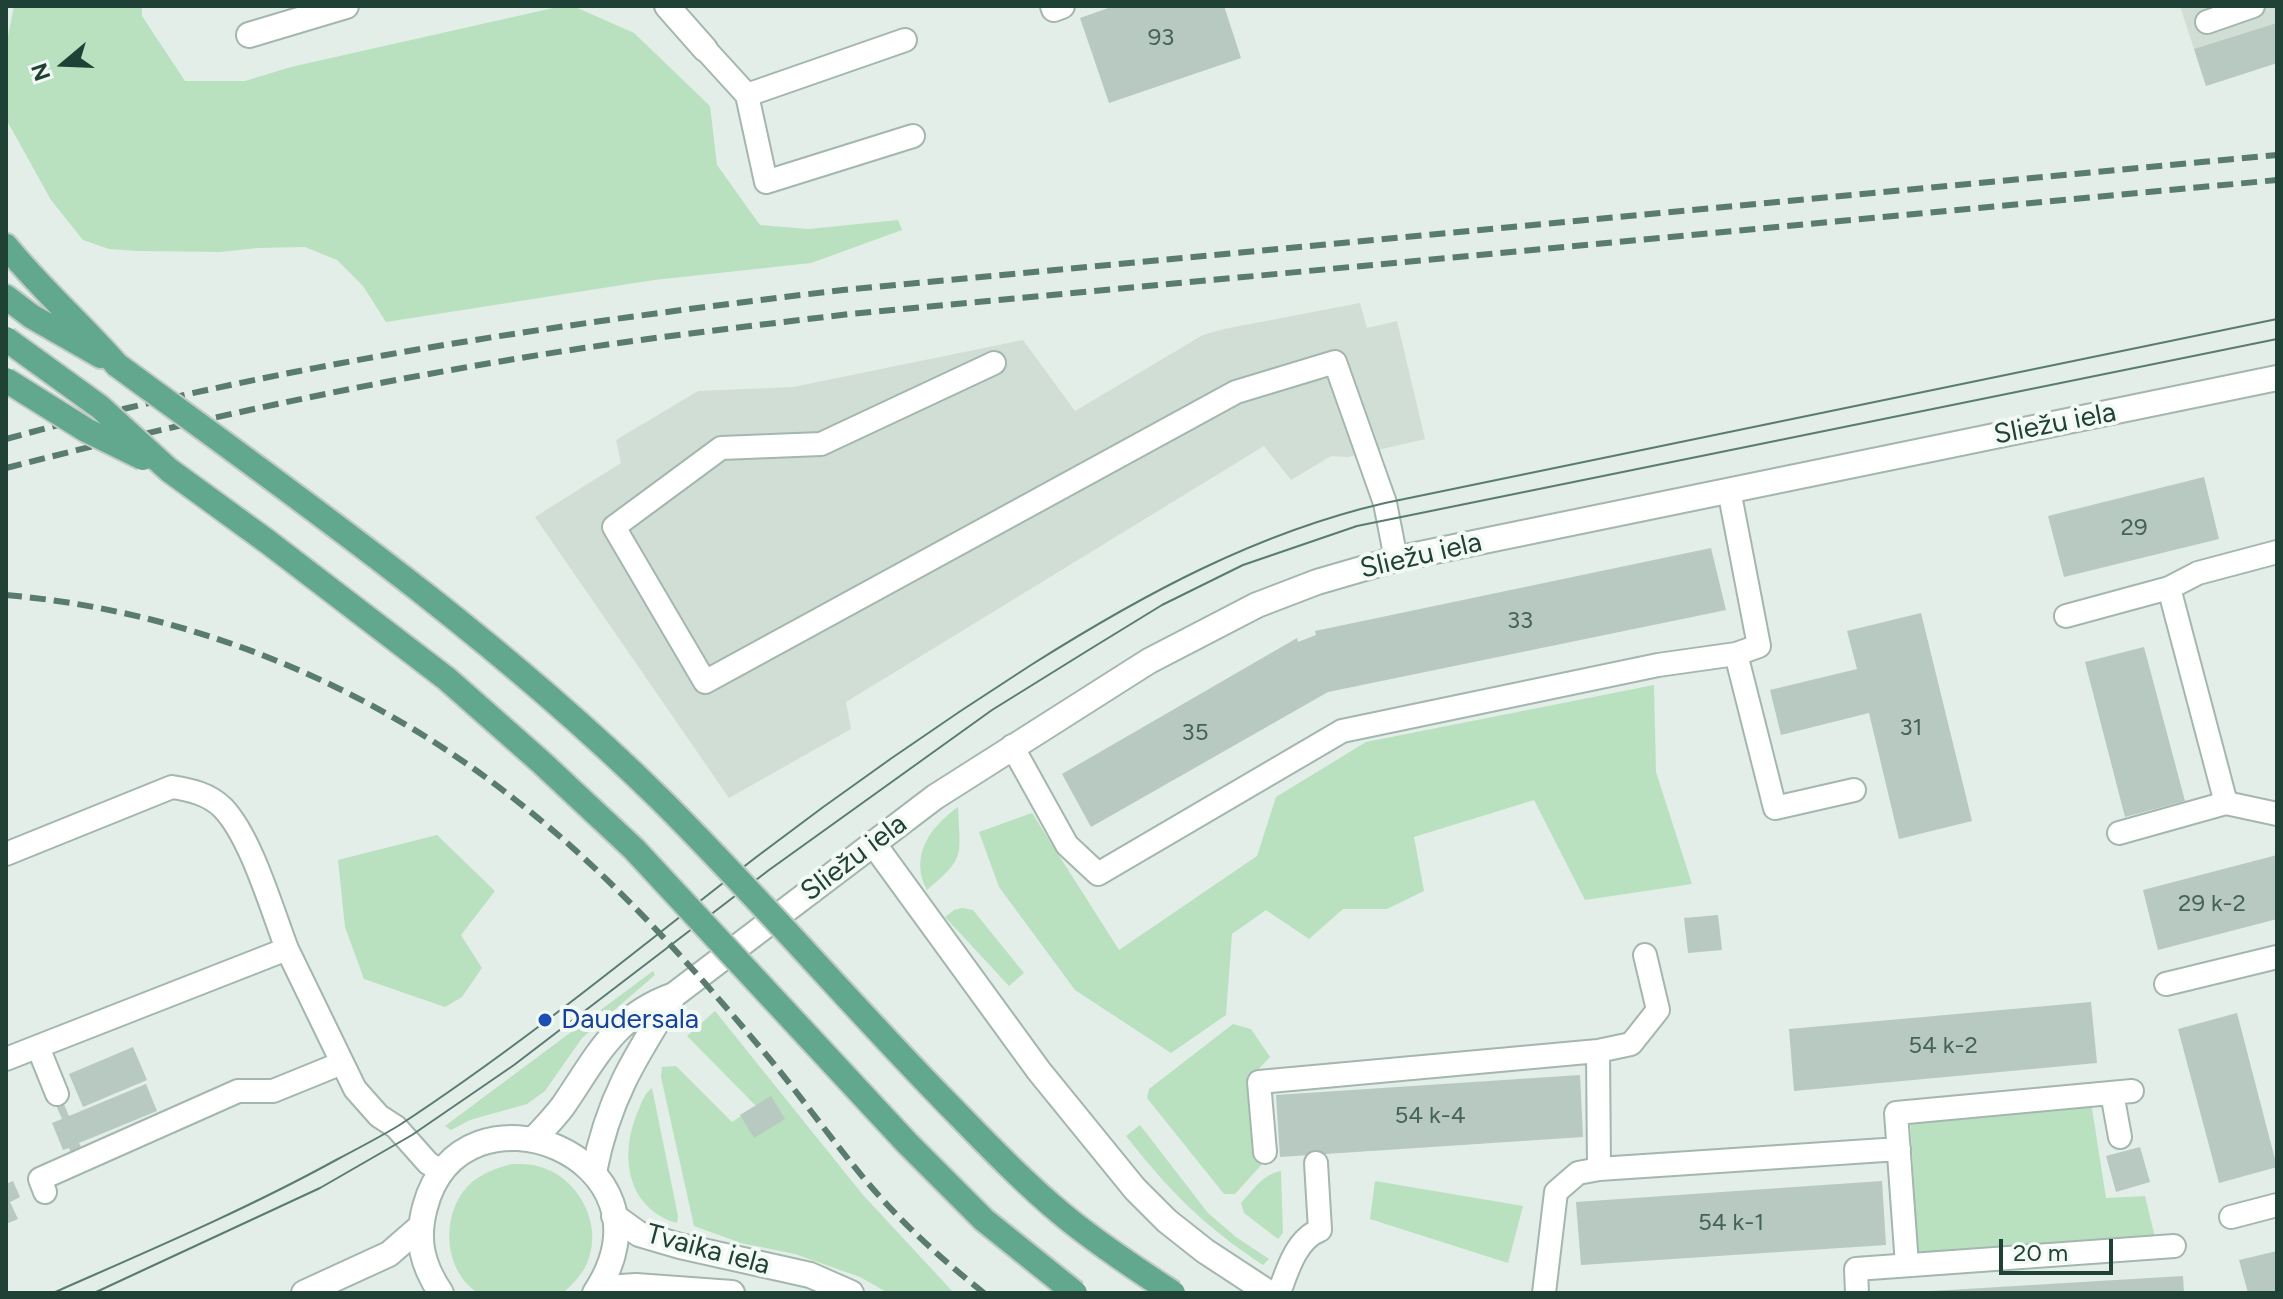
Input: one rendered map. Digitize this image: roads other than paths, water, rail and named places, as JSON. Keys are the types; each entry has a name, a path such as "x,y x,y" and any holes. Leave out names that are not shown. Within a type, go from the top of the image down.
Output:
{"main road":[{"path":"6,246 117,365"},
{"path":"6,297 31,316 117,365 423,591 574,716 662,801 992,1149 1062,1215 1173,1293"},
{"path":"6,339 100,407 169,470 447,679 541,762 634,849 984,1220 1075,1293"},
{"path":"6,380 86,430 169,470"}],"street":[{"path":"249,35 346,6"},
{"path":"667,6 705,49"},
{"path":"1053,6 1054,9 1062,6"},
{"name":"Sliežu iela","path":"534,1139 561,1109 605,1042 631,1016 651,1003 674,995 873,843 1012,746 1149,661 1257,605 1317,582 1396,559 2277,378"},
{"path":"873,843 1039,1071 1135,1189 1167,1221 1205,1251 1269,1293"},
{"name":"Sliežu iela","path":"594,1172 607,1117 630,1064 674,995"},
{"name":"Tvaika iela","path":"441,1293 429,1275 421,1253 420,1227 429,1193 442,1172 455,1159 473,1147 504,1138 534,1139 559,1146 594,1172 608,1195 614,1216 615,1248 598,1293"},
{"name":"Tvaika iela","path":"614,1216 639,1234 810,1275 851,1293"},
{"path":"304,1293 389,1254 420,1227"},
{"name":"Tvaika iela","path":"598,1293 636,1286 732,1293"}],"lane":[{"path":"2207,22 2253,6"},
{"path":"747,95 905,40"},
{"path":"705,49 747,95 766,182 913,136"},
{"path":"994,363 821,444 721,448 614,527 705,682 1236,392 1335,362 1385,503 1396,559"},
{"path":"1012,746 1067,845 1098,874 1342,731 1658,665 1736,654 1759,646 1729,490"},
{"path":"2066,616 2169,588 2198,573 2277,552"},
{"path":"2169,588 2226,803"},
{"path":"1736,654 1775,808 1854,790"},
{"path":"6,854 172,787 196,791 221,806 236,824 287,949 355,1089 379,1116 396,1127 428,1163 442,1172"},
{"path":"2119,833 2226,803 2277,814"},
{"path":"6,1059 287,949"},
{"path":"1265,1152 1259,1082 1598,1051 1631,1044 1658,1010 1645,955"},
{"path":"2166,984 2277,957"},
{"path":"38,1047 57,1094"},
{"path":"1598,1051 1599,1169"},
{"path":"45,1192 40,1179 238,1091 273,1091 342,1063"},
{"path":"1907,1265 1896,1113 2122,1092 2120,1137"},
{"path":"1544,1293 1556,1192 1578,1173 1599,1169 1899,1149"},
{"path":"1279,1293 1291,1261 1308,1234 1320,1230 1316,1163"},
{"path":"2231,1217 2277,1205"},
{"path":"1857,1293 1856,1269 2174,1246"}],"tram line":[{"path":"53,1293 267,1196 398,1126 535,1030 789,833 926,735 1115,614 1246,549 1291,531 1385,503 2277,319"},
{"path":"94,1293 320,1188 412,1135 514,1065 769,870 992,710 1162,605 1243,565 1357,526 2277,339"}],"railway":[{"path":"6,439 109,412 317,368 527,332 738,303 843,290 2277,155"},
{"path":"6,468 315,396 546,354 676,335 850,314 2277,180"},
{"path":"6,595 142,617 209,636 337,688 398,720 457,757 547,825 642,915 758,1045 880,1197 922,1240 984,1293"}],"place":[{"name":"Daudersala","path":"545,1020"}]}
